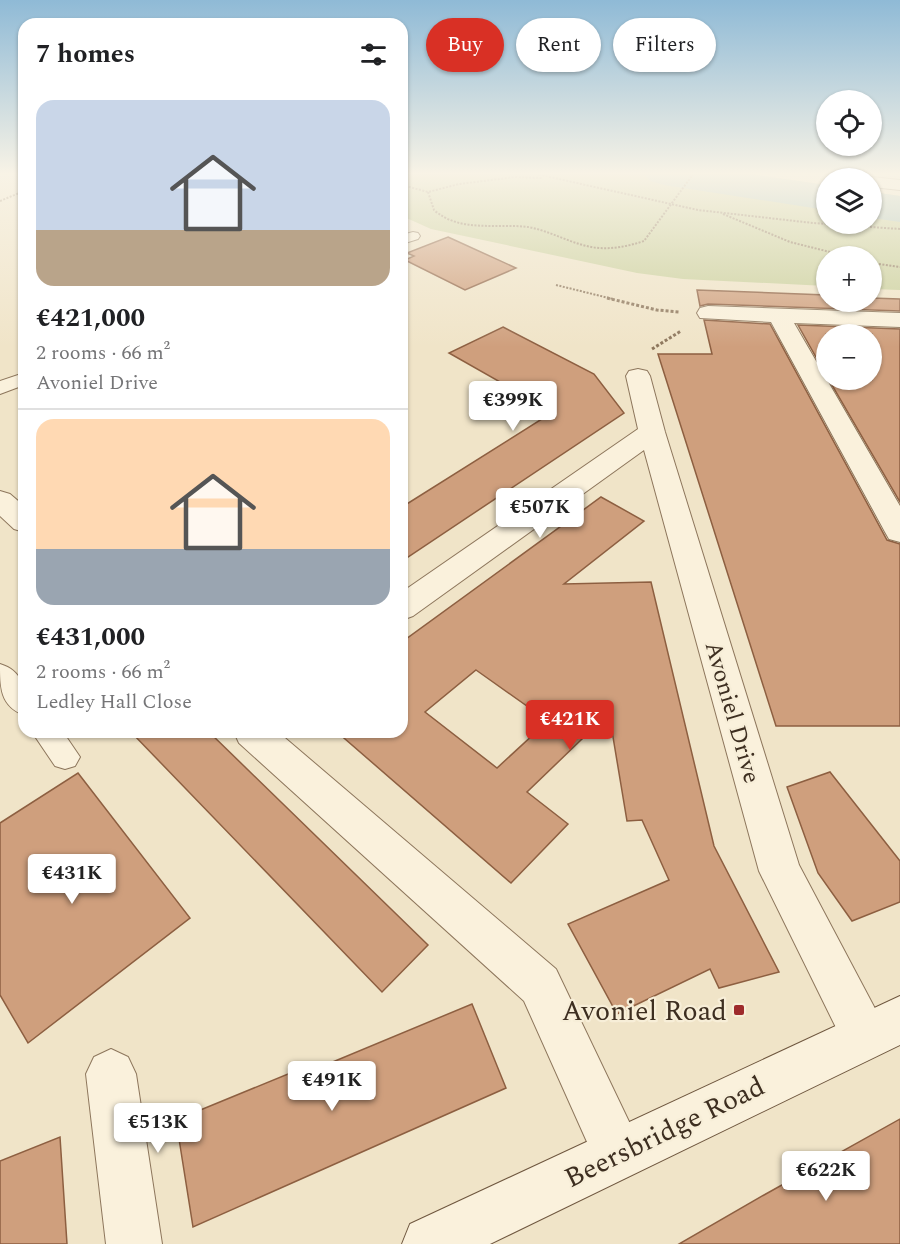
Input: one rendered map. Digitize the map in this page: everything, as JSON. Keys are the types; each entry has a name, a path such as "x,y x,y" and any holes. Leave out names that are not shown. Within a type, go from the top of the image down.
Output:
{"street":[{"path":"708,313 900,320"},
{"path":"779,316 900,532"},
{"name":"Avoniel Drive","path":"638,376 652,432 780,871 882,1027"},
{"path":"408,604 652,432"},
{"path":"0,500 18,516"},
{"path":"259,738 540,985 618,1153"},
{"name":"Beersbridge Road","path":"430,1244 480,1233 618,1153 882,1027"},
{"path":"111,1074 134,1244"}],"lane":[{"path":"0,388 18,381"},
{"path":"0,674 18,696"},
{"path":"51,738 65,757"}],"path":[{"path":"543,231 580,244 606,248 644,241 652,231"},
{"path":"763,231 790,242 816,248"},
{"path":"882,264 900,267"},
{"path":"556,285 657,310 708,313"},
{"path":"638,376 637,362 646,353 708,313"}],"green space":[{"path":"441,231 816,231 816,234 882,234 882,231 900,231 900,290 882,289 882,246 816,246 816,286 683,279 637,273"}],"building":[{"path":"448,237 516,268 465,290 408,262 408,259 414,256 408,253"},
{"path":"697,290 816,295 816,308 708,304 700,306"},
{"path":"882,298 900,299 900,311 882,310"},
{"path":"704,320 770,324 887,540 900,544 900,726 776,726 658,354 712,354"},
{"path":"798,325 816,326 816,357"},
{"path":"503,327 594,374 624,413 408,557 408,503 553,412 449,353"},
{"path":"882,328 900,329 900,502 835,390 882,390"},
{"path":"601,497 644,521 564,584 651,582 714,846 779,972 719,988 710,969 617,1014 568,924 669,880 642,820 627,821 609,713 527,792 568,824 511,883 344,738 408,738 408,638","holes":["476,670 548,721 497,768 425,712"]},
{"path":"137,738 215,738 428,945 382,992"},
{"path":"830,772 900,861 900,902 852,921 818,873 787,787"},
{"path":"78,773 190,918 28,1043 0,995 0,823"},
{"path":"472,1004 506,1088 193,1227 176,1120 310,1065 299,1076"},
{"path":"900,1119 900,1244 679,1244 764,1195"},
{"path":"60,1137 67,1244 0,1244 0,1161"}],"place":[{"name":"Avoniel Road","path":"739,1010"}]}
